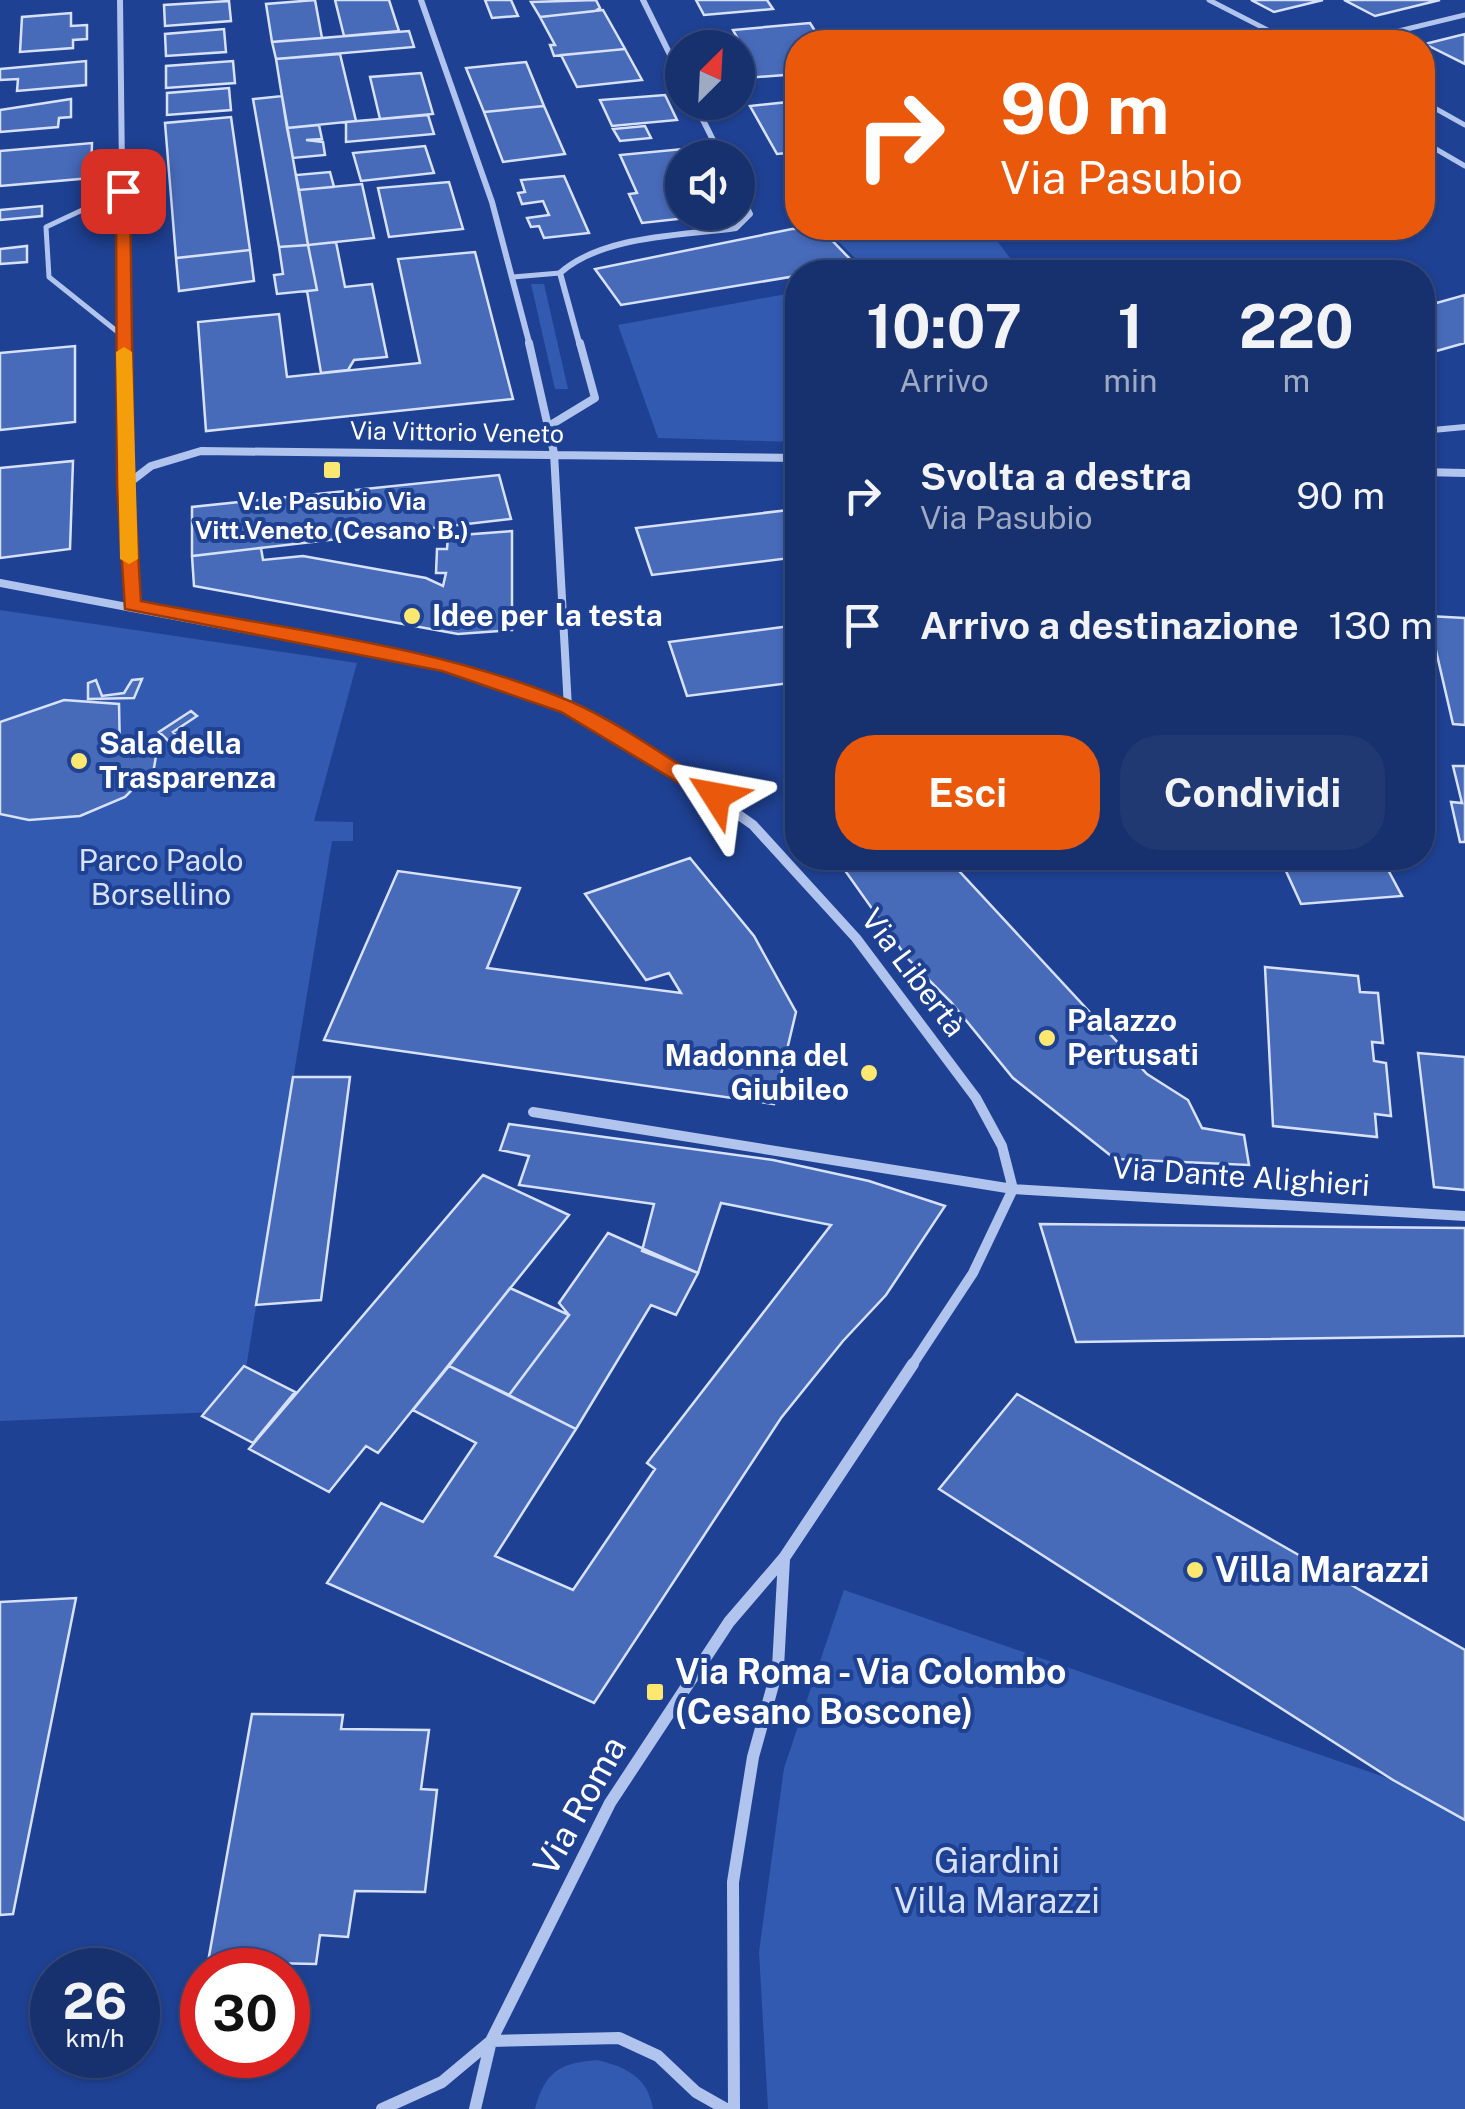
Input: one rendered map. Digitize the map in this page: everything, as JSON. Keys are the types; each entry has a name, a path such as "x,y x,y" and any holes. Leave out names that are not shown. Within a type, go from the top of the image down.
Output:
{"street":[{"path":"120,0 125,486 132,605"},
{"path":"421,0 513,277 554,452 568,708"},
{"path":"643,0 665,44"},
{"path":"548,426 594,398 560,274 567,263 597,252 724,230"},
{"name":"Via Vittorio Veneto","path":"125,486 151,466 201,450 785,458"},
{"path":"1435,472 1465,472"},
{"name":"Via Libertà","path":"0,583 445,666 568,708 716,796 785,856"},
{"name":"Via Libertà","path":"797,870 856,938 976,1098 1002,1146 1013,1190"},
{"name":"Via Dante Alighieri","path":"533,1112 1013,1190 1465,1216"},
{"name":"Via Roma","path":"475,2109 491,2041 610,1803 729,1622 784,1558 973,1273 1013,1190"},
{"path":"734,2109 733,1882 753,1757 778,1667 784,1558"},
{"path":"382,2109 442,2082 491,2041 620,2038 658,2056 696,2092 726,2109"}],"lane":[{"path":"1209,0 1268,30"},
{"path":"1403,30 1465,15"},
{"path":"1435,107 1465,124"},
{"path":"1435,149 1465,166"},
{"path":"123,191 46,227 49,277 124,337"},
{"path":"513,277 560,274"},
{"path":"1435,430 1465,427"}],"green space":[{"path":"837,240 996,240 1012,260 857,260"},
{"path":"531,284 544,284 568,389 555,389"},
{"path":"785,294 785,442 658,438 618,325"},
{"name":"Parco Paolo Borsellino","path":"0,610 357,663 314,821 353,822 353,841 332,841 239,1411 0,1421"},
{"name":"Giardini Villa Marazzi","path":"844,1590 1393,1780 1465,1820 1465,2109 768,2109 759,1952 784,1768"},
{"path":"597,2060 617,2066 641,2081 653,2109 535,2109 544,2086 556,2072"}],"building":[{"path":"315,0 322,38 272,42 266,4"},
{"path":"335,0 389,0 399,31 344,36"},
{"path":"485,0 511,0 518,16 492,18"},
{"path":"596,0 600,8 595,11 540,17 531,2"},
{"path":"696,0 767,0 773,9 704,15"},
{"path":"1251,0 1323,0 1274,12"},
{"path":"1344,0 1440,0 1375,16"},
{"path":"229,1 231,21 165,26 164,5"},
{"path":"603,10 625,49 554,56 550,45 555,45 540,17"},
{"path":"71,13 71,26 87,25 87,39 73,40 73,48 20,52 22,17"},
{"path":"810,23 814,30 785,30 785,75 755,77 755,30 733,30"},
{"path":"224,29 226,52 166,56 165,34"},
{"path":"409,31 414,47 276,59 272,42"},
{"path":"1465,34 1465,64 1435,49 1435,42"},
{"path":"625,49 642,80 577,87 561,55"},
{"path":"340,54 356,121 287,128 276,59"},
{"path":"86,61 86,85 17,91 18,79 0,80 0,69"},
{"path":"233,61 235,83 166,88 166,66"},
{"path":"526,62 544,106 484,112 466,68"},
{"path":"421,73 433,114 380,119 370,77"},
{"path":"229,88 231,110 167,115 167,93"},
{"path":"665,95 665,120 677,120 612,126 600,100"},
{"path":"282,96 308,245 279,247 253,99"},
{"path":"71,99 71,117 59,118 58,127 0,132 0,110"},
{"path":"785,102 785,153 777,154 755,115 755,105"},
{"path":"544,106 565,154 503,162 484,112"},
{"path":"428,115 434,134 346,142 346,122"},
{"path":"231,117 250,250 176,258 165,123"},
{"path":"319,125 322,139 306,140 323,142 325,155 293,158 287,128"},
{"path":"645,126 651,138 620,141 613,129"},
{"path":"92,143 91,178 0,186 0,151"},
{"path":"425,146 434,173 361,181 353,153"},
{"path":"665,151 665,220 642,223 629,194 637,193 620,155"},
{"path":"330,172 334,187 299,190 296,175"},
{"path":"564,176 589,233 544,238 539,226 531,227 527,218 549,215 543,201 522,204 518,193 525,192 521,180"},
{"path":"449,182 463,229 389,237 378,188"},
{"path":"362,184 374,238 308,245 299,190"},
{"path":"42,206 42,216 0,220 0,210"},
{"path":"785,230 785,240 832,240 851,260 785,260 785,278 621,305 595,269"},
{"path":"336,242 345,287 372,284 387,357 354,360 348,370 321,373 307,291 317,290 308,245"},
{"path":"308,245 317,290 277,294 274,275 283,274 279,247"},
{"path":"27,246 27,262 0,264 0,249"},
{"path":"250,250 254,281 179,291 176,258"},
{"path":"475,252 513,399 206,431 198,322 279,314 287,377 420,363 398,259"},
{"path":"1465,295 1465,343 1435,351 1435,303"},
{"path":"75,346 75,422 0,430 0,353"},
{"path":"73,461 70,549 0,558 0,468"},
{"path":"499,475 511,519 192,556 192,507"},
{"path":"785,510 785,559 652,575 636,528"},
{"path":"512,531 512,630 458,634 194,586 192,556 261,548 263,560 303,556 426,578 443,586 446,573 436,573 437,549 447,549 448,536"},
{"path":"1435,616 1465,618 1465,725 1453,724 1435,646"},
{"path":"785,627 785,684 687,696 669,642"},
{"path":"142,679 134,698 88,699 88,683 96,680 102,696 124,693 132,680"},
{"name":"Sala della Trasparenza","path":"64,700 119,704 120,752 159,738 154,768 125,797 80,816 29,820 0,814 0,722"},
{"path":"191,711 197,716 173,732 182,742 213,735 217,739 177,749 159,732"},
{"path":"1453,766 1465,766 1465,842 1460,842 1451,802 1462,803"},
{"path":"690,858 754,936 796,1012 774,1104 324,1040 398,871 520,888 487,968 681,993 669,973 646,980 585,894"},
{"name":"Palazzo Pertusati","path":"845,870 958,870 1147,1074 1188,1100 1202,1128 1244,1135 1249,1165 1115,1159 1013,1078 951,1002 907,958"},
{"path":"1285,870 1388,870 1402,896 1301,904"},
{"path":"1265,967 1358,976 1360,992 1378,993 1383,1043 1372,1042 1374,1061 1386,1063 1391,1116 1375,1114 1377,1137 1273,1126"},
{"path":"1418,1053 1465,1057 1465,1190 1434,1187"},
{"path":"293,1077 350,1077 321,1300 256,1305"},
{"path":"509,1124 773,1160 869,1181 945,1206 886,1295 781,1418 594,1703 327,1583 381,1503 423,1522 476,1443 413,1410 449,1366 576,1429 495,1556 573,1590 655,1469 647,1463 831,1225 721,1203 698,1273 642,1251 654,1204 519,1185 529,1156 500,1150"},
{"path":"483,1175 569,1215 378,1453 366,1446 329,1492 249,1449"},
{"path":"1040,1224 1465,1228 1465,1336 1076,1342"},
{"path":"608,1233 698,1273 676,1315 651,1305 576,1429 509,1395 569,1315 559,1303"},
{"path":"510,1288 569,1315 509,1395 449,1366"},
{"path":"244,1366 295,1392 253,1443 202,1416"},
{"name":"Villa Marazzi","path":"1017,1394 1465,1650 1465,1820 1393,1780 939,1489"},
{"path":"76,1598 13,1914 0,1915 0,1602"},
{"path":"252,1714 343,1715 341,1729 429,1730 421,1789 437,1790 425,1892 355,1891 348,1937 320,1935 316,1964 310,1964 310,1948 210,1948"}],"slow traffic":[{"path":"124,352 129,559"}],"place":[{"name":"V.le Pasubio Via Vitt.Veneto (Cesano B.)","path":"332,470"},
{"name":"Idee per la testa","path":"412,616"},
{"name":"Sala della Trasparenza","path":"79,761"},
{"name":"Palazzo Pertusati","path":"1047,1038"},
{"name":"Madonna del Giubileo","path":"869,1073"},
{"name":"Villa Marazzi","path":"1195,1570"},
{"name":"Via Roma - Via Colombo (Cesano Boscone)","path":"655,1692"}],"route":[{"path":"123,191 125,486 132,605 445,666 498,683 568,708 716,796"}]}
